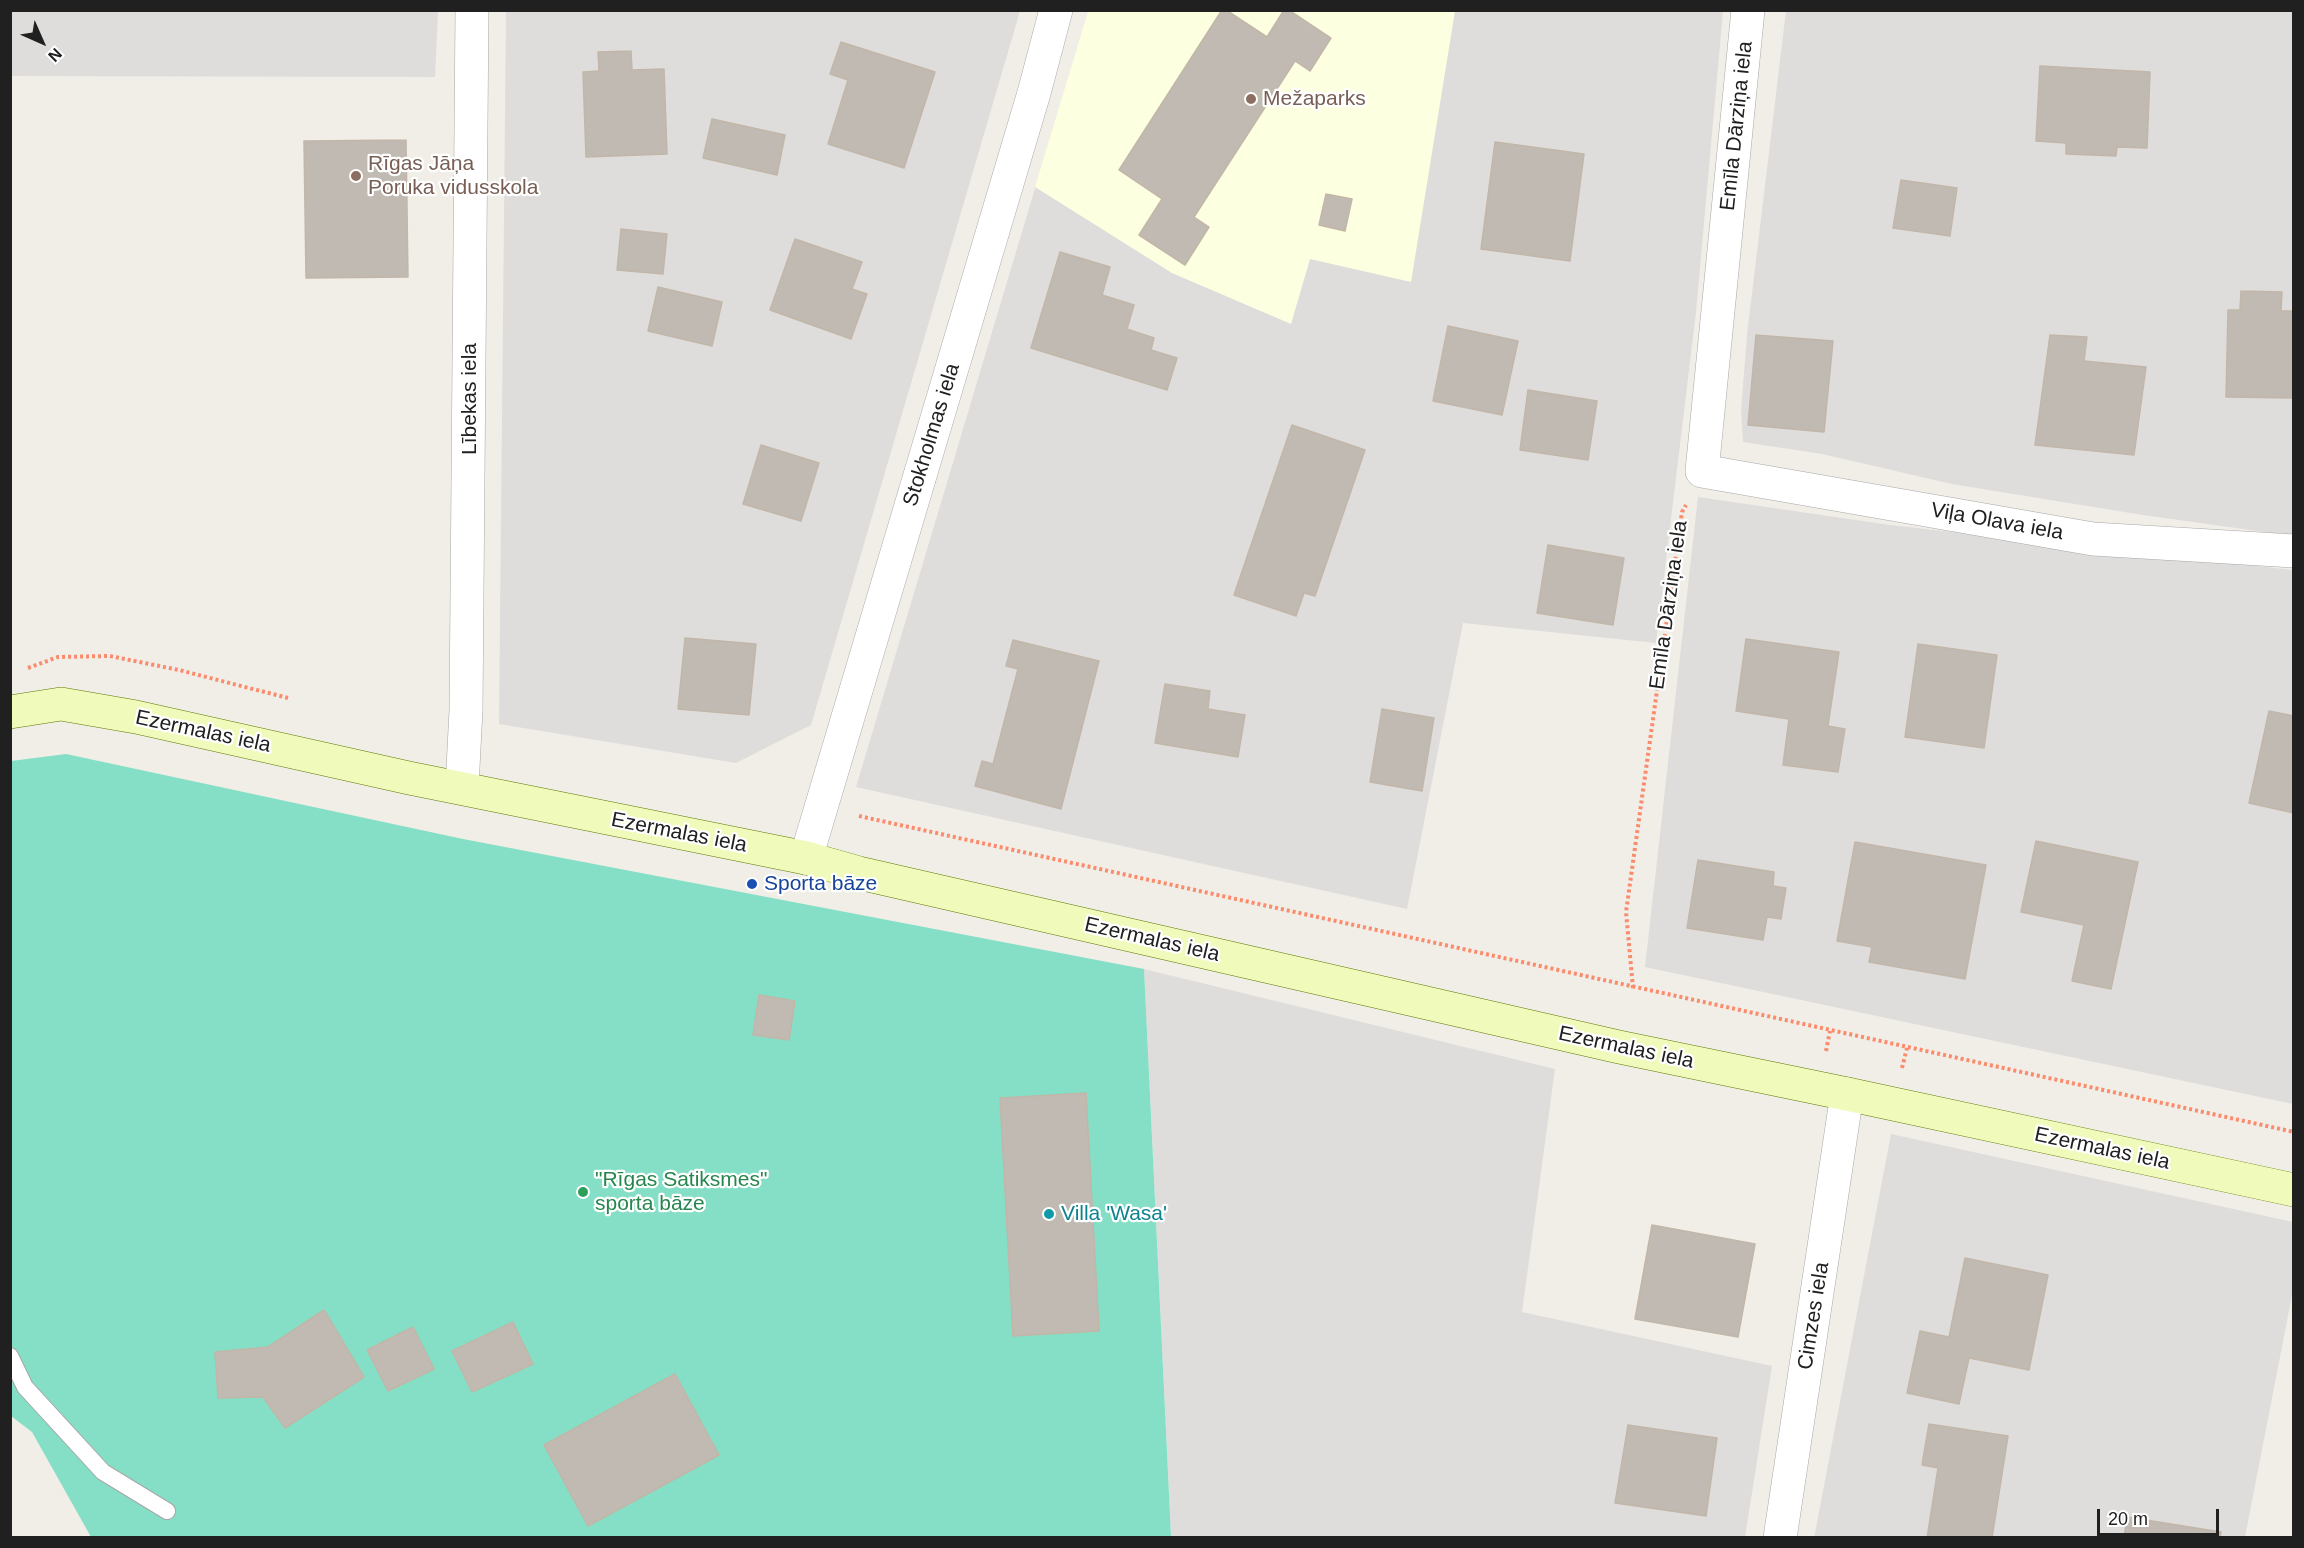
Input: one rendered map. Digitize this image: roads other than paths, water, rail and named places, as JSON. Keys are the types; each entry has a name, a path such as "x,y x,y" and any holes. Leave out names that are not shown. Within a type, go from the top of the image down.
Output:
{"street":[{"name":"Lībekas iela","path":"462,787 466,710 468,557 472,10"},
{"name":"Stokholmas iela","path":"806,858 1034,93 1056,10"},
{"name":"Emīla Dārziņa iela","path":"1702,471 1748,10"},
{"name":"Viļa Olava iela","path":"1702,471 2093,539 2294,551"},
{"name":"Ezermalas iela","path":"10,712 61,704 136,717 409,778 806,858 859,873 1607,1045 2294,1190"},
{"name":"Cimzes iela","path":"1780,1538 1847,1094"}],"lane":[{"path":"10,1356 25,1387 103,1472 167,1511"}],"place":[{"name":"Mežaparks","path":"1251,99"},
{"name":"Rīgas Jāņa Poruka vidusskola","path":"356,176"},
{"name":"Sporta bāze","path":"752,884"},
{"name":"\"Rīgas Satiksmes\" sporta bāze","path":"583,1192"},
{"name":"Villa 'Wasa'","path":"1049,1214"}]}
